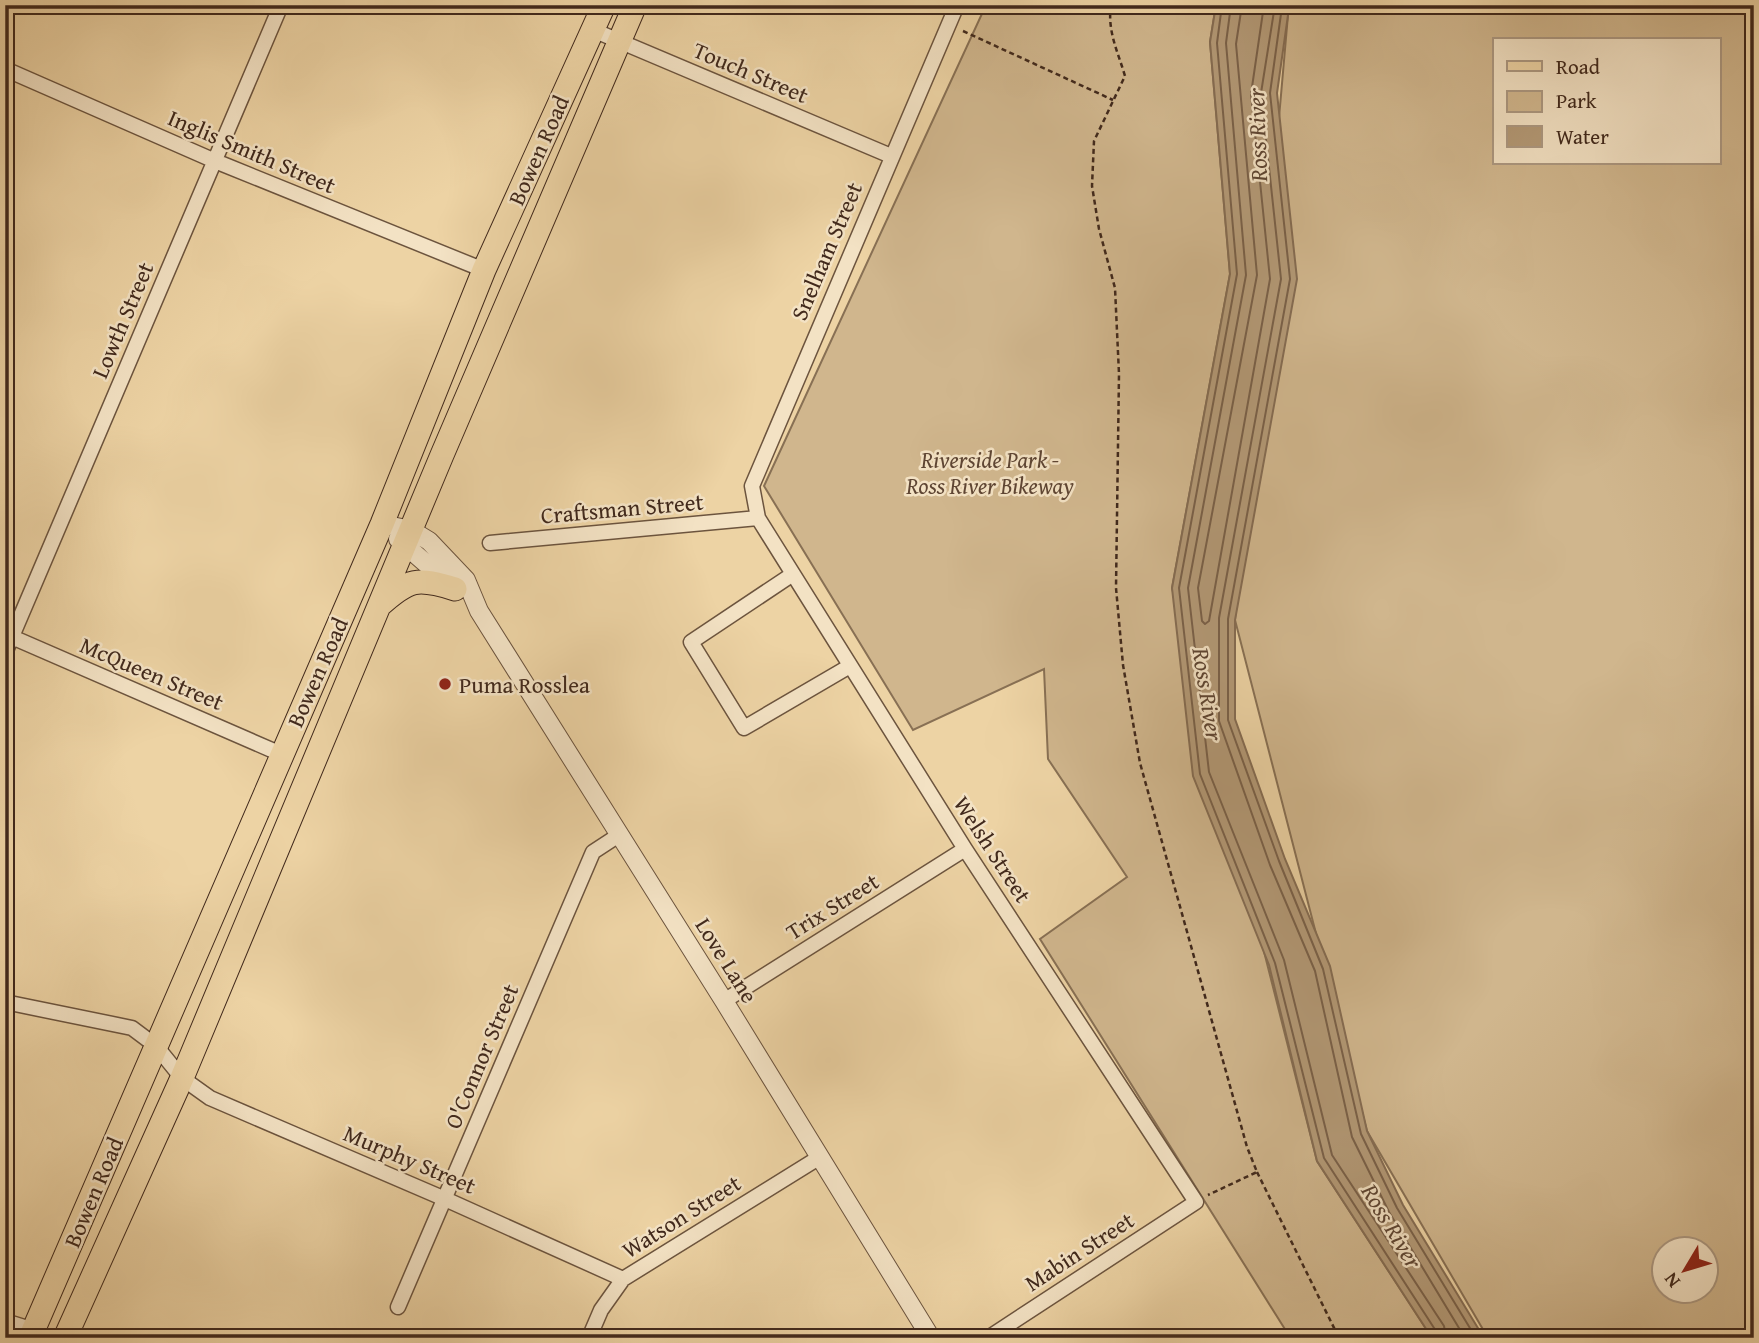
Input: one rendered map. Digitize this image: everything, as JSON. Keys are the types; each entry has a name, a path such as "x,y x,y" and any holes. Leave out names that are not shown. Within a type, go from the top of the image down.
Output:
{"main road":[{"name":"Bowen Road","path":"32,1334 382,524 484,270 604,5"},
{"name":"Bowen Road","path":"65,1338 182,1078 407,537 635,5"},
{"path":"378,607 412,581 432,582 455,589"}],"street":[{"name":"Lowth Street","path":"5,653 9,636 281,5"},
{"name":"Snelham Street","path":"758,518 752,486 957,5"},
{"name":"Touch Street","path":"593,30 891,156"},
{"name":"Inglis Smith Street","path":"5,69 215,161 484,270"},
{"name":"Craftsman Street","path":"490,543 758,518"},
{"name":"Welsh Street","path":"758,518 965,849 1196,1202"},
{"name":"Love Lane","path":"382,524 407,537 429,541 466,580 479,611 724,1001 931,1338"},
{"name":"Love Lane","path":"407,537 426,561 479,611"},
{"path":"793,574 691,642 744,728 850,666"},
{"name":"McQueen Street","path":"9,636 281,754"},
{"name":"O'Connor Street","path":"398,1307 593,852 619,835"},
{"name":"Trix Street","path":"724,1001 965,849"},
{"name":"Murphy Street","path":"5,1002 132,1028 156,1046 182,1078 210,1098 623,1279"},
{"name":"Watson Street","path":"589,1338 601,1310 623,1279 820,1157"},
{"name":"Mabin Street","path":"988,1338 1196,1202"},
{"path":"5,1321 32,1334"}],"path":[{"path":"1111,5 1109,18 1112,38 1125,76 1094,141 1092,186 1099,229 1115,288 1119,374 1116,588 1123,665 1140,763 1247,1147 1339,1338"},
{"path":"948,25 1113,100"},
{"path":"1196,1202 1257,1172"}],"green space":[{"name":"Riverside Park - Ross River Bikeway","path":"986,5 1216,5 1210,42 1230,274 1172,588 1317,1161 1432,1338 1283,1338 1288,1334 1040,939 1127,877 1048,759 1044,669 913,730 764,486"},
{"path":"1292,5 1754,5 1754,1338 1488,1338 1367,1131 1235,620 1288,15"}],"water":[{"name":"Ross River","path":"1216,5 1292,5 1288,15 1277,93 1297,279 1235,620 1235,719 1285,859 1330,966 1367,1131 1403,1205 1484,1338 1432,1338 1317,1161 1269,965 1193,776 1172,588 1230,274 1210,42"}],"place":[{"name":"Puma Rosslea","path":"445,684"}]}
